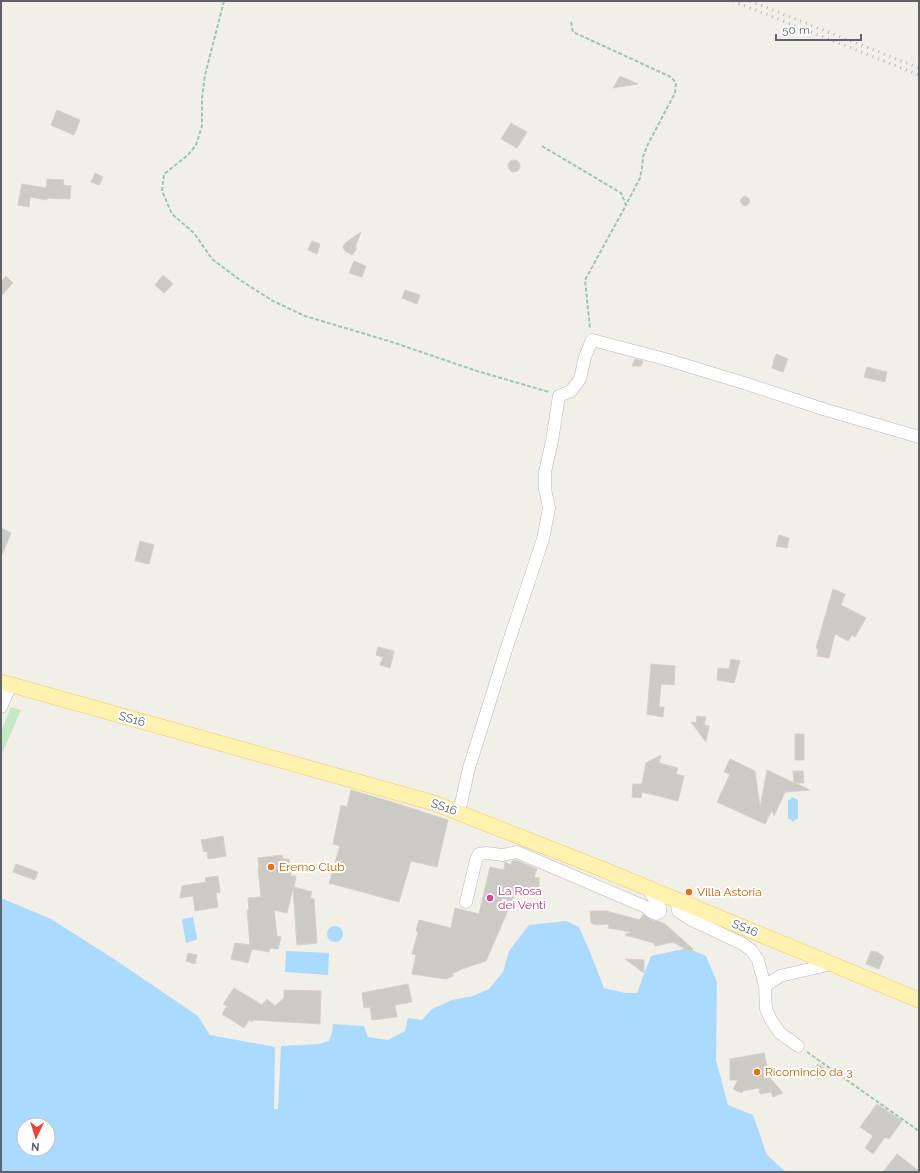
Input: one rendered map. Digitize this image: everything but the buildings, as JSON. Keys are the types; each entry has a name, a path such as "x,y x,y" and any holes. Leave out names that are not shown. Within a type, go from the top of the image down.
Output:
{"main road":[{"name":"SS16","path":"6,684 434,803 597,867 919,1000"}],"street":[{"path":"459,812 469,768 503,658 543,539 549,508 545,489 545,472 552,441 559,396 571,391 580,379 585,357 592,340 665,358 744,382 823,409 919,437"},
{"path":"1,706 6,684"},
{"path":"466,902 476,860 479,854 486,853 504,856 517,852 646,907 656,914 660,912 660,907 647,888"},
{"path":"676,900 678,910 690,919 742,944 752,951 758,960 765,986 766,1009 771,1020 780,1033 798,1046"},
{"path":"765,986 780,976 832,964"}],"path":[{"path":"224,1 205,75 202,98 202,126 196,145 188,155 164,174 162,190 172,214 194,233 212,259 240,280 305,316 392,342 477,371 518,382 559,396"},
{"path":"570,22 573,32 671,77 676,83 675,93 647,146 643,157 640,178 585,280 592,340"},
{"path":"542,146 621,193 626,205"},
{"path":"798,1046 919,1131"}],"green space":[{"path":"11,707 21,710 1,756 1,732"}],"water":[{"path":"792,797 798,800 798,819 793,822 788,819 788,800"},
{"path":"1,898 51,919 117,961 198,1016 210,1035 275,1047 274,1109 278,1109 281,1046 319,1044 329,1041 333,1024 364,1026 368,1037 388,1040 405,1031 408,1018 422,1020 432,1009 452,1000 473,996 489,989 503,972 509,951 529,925 566,921 579,927 604,988 625,993 637,993 651,956 687,948 706,956 717,982 716,1060 728,1105 753,1115 767,1155 786,1172 1,1172"},
{"path":"193,917 197,938 196,940 186,943 182,921 183,919"},
{"path":"335,926 342,931 343,934 338,941 335,942 328,937 327,934 332,927"},
{"path":"286,951 329,953 328,975 285,972"}],"railway":[{"path":"733,1 919,75"},
{"path":"750,1 919,68"}],"place":[{"name":"Eremo Club","path":"271,867"},
{"name":"Villa Astoria","path":"689,892"},
{"name":"La Rosa dei Venti","path":"490,898"},
{"name":"Ricomincio da 3","path":"757,1072"}]}
